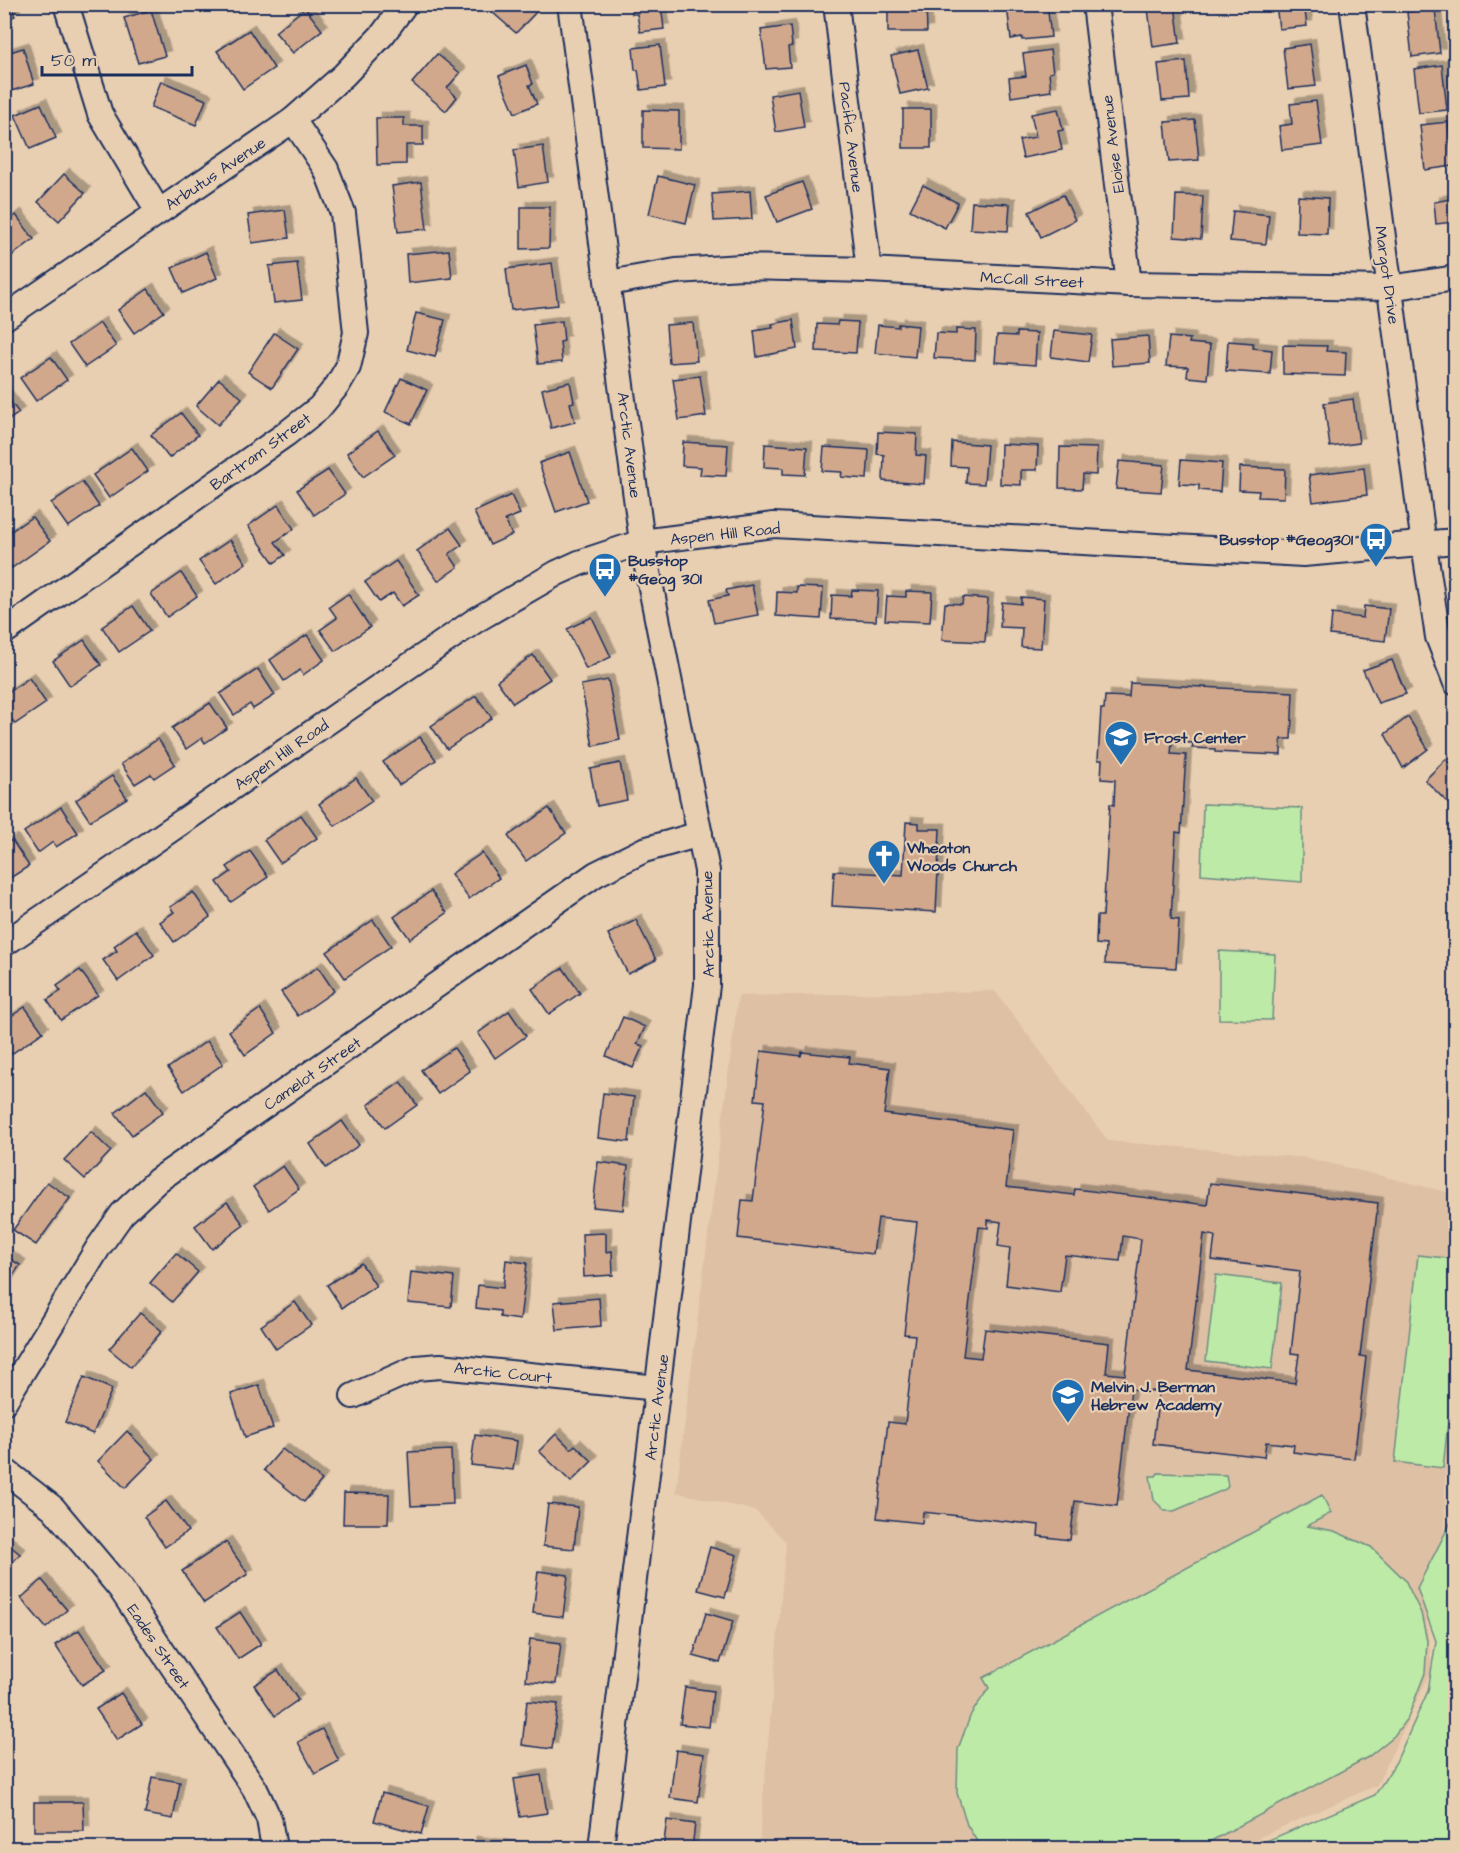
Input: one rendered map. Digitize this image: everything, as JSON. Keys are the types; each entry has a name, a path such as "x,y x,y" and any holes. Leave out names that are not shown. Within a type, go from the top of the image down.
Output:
{"street":[{"path":"66,4 100,114 158,211"},
{"name":"Arbutus Avenue","path":"4,318 293,120 344,75 383,34 405,4"},
{"name":"Arctic Avenue","path":"570,4 642,542 707,871 707,985 601,1848"},
{"name":"Pacific Avenue","path":"836,4 869,270"},
{"name":"Eloise Avenue","path":"1095,4 1130,284"},
{"name":"Margot Drive","path":"1352,4 1424,545 1438,637 1455,683"},
{"name":"Bartram Street","path":"4,632 286,434 319,408 337,386 348,367 356,333 343,213 326,169 293,120"},
{"name":"McCall Street","path":"609,283 676,271 742,267 869,270 1130,284 1389,288 1455,278"},
{"name":"Aspen Hill Road","path":"4,944 476,620 556,573 642,542 774,525 1303,554 1455,542"},
{"name":"Camelot Street","path":"4,1402 98,1248 122,1214 158,1180 596,874 644,850 700,834"},
{"name":"Arctic Court","path":"353,1396 416,1368 440,1366 658,1388"},
{"name":"Eades Street","path":"4,1470 53,1508 120,1588 255,1789 269,1819 274,1848"}],"shaded area":[{"name":"Melvin J. Berman Hebrew Academy","path":"995,991 1108,1141 1308,1158 1455,1194 1456,1391 1445,1478 1445,1530 1423,1589 1432,1669 1377,1785 1235,1848 782,1848 759,1844 786,1542 756,1511 676,1492 738,996"}],"green space":[{"path":"1203,804 1302,808 1302,882 1201,874"},
{"path":"1219,951 1275,954 1272,1020 1219,1019"},
{"path":"1418,1255 1455,1259 1455,1358 1443,1468 1395,1462"},
{"path":"1216,1275 1282,1283 1272,1369 1206,1361"},
{"path":"1158,1473 1226,1475 1228,1486 1226,1489 1174,1511 1165,1511 1154,1500 1150,1476 1156,1476"},
{"path":"1322,1495 1331,1513 1307,1526 1334,1531 1371,1547 1405,1580 1421,1613 1427,1641 1425,1673 1408,1717 1394,1736 1368,1757 1198,1848 981,1848 967,1825 957,1793 958,1749 971,1714 989,1688 983,1678"},
{"path":"1455,1514 1455,1848 1250,1848 1375,1795 1396,1762 1428,1691 1436,1641 1417,1588"}],"building":[{"path":"4,4 10,4 15,16 4,20"},
{"path":"483,4 528,4 536,12 516,33"},
{"path":"631,4 661,4 664,29 640,32 637,14 632,14"},
{"path":"888,4 926,4 927,32 888,32"},
{"path":"1047,4 1051,37 1011,39 1007,6"},
{"path":"1276,4 1304,4 1307,26 1279,29"},
{"path":"1175,5 1180,43 1153,47 1148,9"},
{"path":"305,8 322,30 293,53 275,32"},
{"path":"1435,9 1440,53 1412,57 1407,12"},
{"path":"151,10 165,56 138,63 124,18"},
{"path":"790,26 792,46 788,47 790,67 766,69 761,30"},
{"path":"249,30 274,68 243,89 217,51"},
{"path":"1310,44 1316,86 1288,89 1283,48"},
{"path":"660,45 665,87 641,90 638,70 635,70 633,48"},
{"path":"23,48 34,84 8,92 4,83 4,54"},
{"path":"918,50 928,88 900,94 891,56"},
{"path":"1050,50 1053,72 1049,73 1051,91 1011,97 1009,78 1026,76 1023,54"},
{"path":"437,54 460,73 447,88 457,97 446,111 412,83"},
{"path":"1186,61 1189,99 1162,101 1158,64"},
{"path":"526,65 533,84 529,85 537,104 515,113 499,76"},
{"path":"1442,65 1447,110 1419,113 1414,69"},
{"path":"161,81 206,100 196,125 151,107"},
{"path":"798,90 804,127 776,132 770,95"},
{"path":"1316,101 1322,145 1282,150 1279,126 1292,124 1290,104"},
{"path":"41,104 56,138 30,149 15,115"},
{"path":"903,109 931,109 931,148 903,148"},
{"path":"1058,109 1063,130 1058,131 1062,150 1023,158 1019,140 1036,137 1031,114"},
{"path":"643,110 679,111 679,149 643,148"},
{"path":"376,118 404,118 404,126 423,126 423,145 406,145 406,164 377,165"},
{"path":"1195,120 1199,160 1169,162 1165,122"},
{"path":"1448,122 1453,166 1425,170 1420,125"},
{"path":"543,146 548,182 519,187 514,150"},
{"path":"64,174 85,193 59,221 38,202"},
{"path":"658,176 695,185 686,223 649,214"},
{"path":"421,182 427,229 398,232 392,186"},
{"path":"802,182 812,209 777,222 766,195"},
{"path":"923,185 958,203 945,228 910,210"},
{"path":"750,191 752,219 714,221 712,194"},
{"path":"1063,195 1075,220 1041,237 1029,212"},
{"path":"1176,195 1203,196 1201,239 1174,237"},
{"path":"1298,196 1328,198 1327,234 1297,233"},
{"path":"1456,198 1456,231 1454,222 1436,224 1434,202"},
{"path":"972,202 1010,204 1008,231 970,229"},
{"path":"521,207 550,207 549,248 521,249"},
{"path":"285,210 289,238 252,243 248,215"},
{"path":"1233,211 1269,215 1266,244 1230,241"},
{"path":"16,215 34,239 6,260 4,224"},
{"path":"449,250 452,278 408,283 406,254"},
{"path":"206,252 217,278 183,293 172,268"},
{"path":"297,263 302,300 274,303 269,266"},
{"path":"552,263 558,305 511,310 506,269"},
{"path":"148,289 164,312 134,333 118,310"},
{"path":"416,313 445,320 435,357 407,350"},
{"path":"793,320 797,349 757,357 754,331 773,328 772,324"},
{"path":"562,321 564,341 560,342 562,362 538,364 533,325"},
{"path":"838,321 858,322 856,353 816,351 817,324 837,325"},
{"path":"100,323 116,346 85,367 69,344"},
{"path":"693,323 697,361 669,363 666,325"},
{"path":"898,324 918,326 915,357 875,353 878,325 898,327"},
{"path":"956,329 976,330 975,360 934,358 936,333 956,334"},
{"path":"1054,331 1092,335 1088,362 1051,357"},
{"path":"1017,332 1037,333 1035,365 995,362 997,335 1017,336"},
{"path":"274,333 298,349 272,388 248,372"},
{"path":"1148,336 1150,363 1112,366 1110,339"},
{"path":"1169,337 1190,339 1189,343 1210,345 1207,379 1187,377 1188,367 1166,366"},
{"path":"1228,341 1253,343 1253,348 1272,350 1270,374 1226,371"},
{"path":"1283,345 1327,346 1326,351 1346,352 1345,376 1283,374"},
{"path":"51,357 67,380 36,401 20,378"},
{"path":"700,376 706,416 679,420 673,379"},
{"path":"401,378 427,390 411,424 385,412"},
{"path":"219,379 242,398 218,425 196,406"},
{"path":"570,382 574,402 570,403 575,422 551,428 542,389"},
{"path":"4,393 19,413 4,423"},
{"path":"1353,399 1359,443 1330,447 1324,403"},
{"path":"181,413 198,435 169,458 151,435"},
{"path":"378,431 395,455 363,477 347,453"},
{"path":"878,432 917,434 916,455 926,456 924,484 883,481 884,455 877,454"},
{"path":"683,442 728,445 726,476 700,475 701,467 682,466"},
{"path":"952,442 987,445 984,484 966,483 967,467 951,466"},
{"path":"765,444 807,447 805,475 783,474 783,468 764,467"},
{"path":"1001,444 1038,446 1037,470 1021,470 1021,485 1000,484"},
{"path":"824,447 869,450 867,479 841,477 842,472 822,471"},
{"path":"1060,447 1097,448 1096,475 1083,474 1082,489 1059,488"},
{"path":"132,448 148,471 109,498 93,475"},
{"path":"570,452 587,501 556,512 539,463"},
{"path":"1181,460 1222,463 1220,492 1199,490 1199,485 1179,484"},
{"path":"1119,461 1164,465 1161,492 1116,489"},
{"path":"1240,467 1285,469 1284,498 1258,497 1259,491 1239,490"},
{"path":"1364,468 1367,495 1313,502 1309,475"},
{"path":"328,470 345,494 314,515 297,490"},
{"path":"82,482 99,506 68,527 51,503"},
{"path":"511,495 520,514 505,520 512,535 490,545 474,512"},
{"path":"278,505 294,529 275,542 285,555 274,563 248,526"},
{"path":"32,517 50,541 12,568 4,557 4,536"},
{"path":"450,528 462,545 449,554 458,567 438,581 417,551"},
{"path":"230,540 246,563 216,584 199,561"},
{"path":"396,561 419,595 402,606 393,593 379,602 365,582"},
{"path":"181,573 197,596 167,617 151,594"},
{"path":"752,585 758,615 714,623 709,600 728,596 726,590"},
{"path":"797,587 823,588 821,619 776,616 777,592 797,593"},
{"path":"852,590 878,591 876,621 831,619 832,595 851,596"},
{"path":"906,591 932,592 930,622 885,620 887,596 906,597"},
{"path":"348,594 370,627 335,651 320,630 337,618 329,607"},
{"path":"963,597 988,599 985,642 942,640 945,603 962,604"},
{"path":"1021,597 1044,599 1041,648 1021,647 1022,628 1000,627 1002,602 1021,604"},
{"path":"133,606 150,631 119,652 102,627"},
{"path":"1364,606 1389,609 1385,641 1330,635 1332,614 1363,618"},
{"path":"592,617 611,657 586,669 567,629"},
{"path":"307,635 324,660 303,675 300,670 284,681 270,660"},
{"path":"84,640 101,665 70,686 53,661"},
{"path":"533,655 550,679 513,703 497,681"},
{"path":"1392,660 1406,694 1378,703 1363,670"},
{"path":"258,669 275,695 253,709 250,704 234,715 220,694"},
{"path":"29,678 46,703 15,724 4,709 4,695"},
{"path":"608,680 620,740 593,746 581,685"},
{"path":"1130,683 1293,692 1291,739 1281,739 1281,755 1215,752 1215,749 1192,748 1193,743 1172,742 1171,754 1186,755 1181,833 1176,832 1171,919 1179,920 1176,968 1105,964 1106,945 1096,944 1097,916 1103,916 1110,804 1114,805 1115,780 1101,779 1102,760 1098,760 1101,709 1104,709 1105,696 1129,697"},
{"path":"476,696 492,718 447,749 431,726"},
{"path":"210,703 227,728 205,743 202,738 186,749 172,728"},
{"path":"1408,717 1428,749 1403,768 1385,734"},
{"path":"420,737 436,760 399,785 383,762"},
{"path":"158,739 175,764 154,778 151,774 135,784 121,764"},
{"path":"1446,759 1456,768 1456,808 1454,809 1425,780"},
{"path":"620,763 627,800 597,806 590,769"},
{"path":"112,776 127,798 90,821 76,800"},
{"path":"356,778 372,801 335,826 319,804"},
{"path":"61,807 78,833 56,847 53,842 38,853 24,832"},
{"path":"549,808 566,833 526,861 508,836"},
{"path":"301,815 317,838 280,863 264,840"},
{"path":"906,822 919,823 919,829 940,829 936,912 832,906 834,871 903,875"},
{"path":"12,840 29,866 7,880 4,876 4,845"},
{"path":"250,851 268,877 231,902 217,882 231,872 227,867"},
{"path":"482,853 499,878 469,899 451,874"},
{"path":"431,891 447,913 410,939 394,917"},
{"path":"193,892 210,917 174,942 160,922 174,912 170,907"},
{"path":"373,920 391,946 345,978 327,952"},
{"path":"636,920 656,960 628,974 608,934"},
{"path":"136,930 154,955 118,981 103,960 117,951 114,946"},
{"path":"318,967 334,991 298,1016 281,992"},
{"path":"563,968 580,993 549,1014 532,989"},
{"path":"80,970 98,995 61,1020 47,1000 61,991 57,986"},
{"path":"25,1007 43,1032 4,1059 4,1029 6,1028 4,1021"},
{"path":"260,1009 276,1033 245,1055 229,1031"},
{"path":"509,1011 526,1036 495,1058 478,1033"},
{"path":"623,1017 645,1027 637,1044 643,1046 633,1068 606,1056"},
{"path":"207,1041 223,1064 184,1091 168,1068"},
{"path":"454,1048 470,1071 438,1094 421,1070"},
{"path":"761,1051 801,1056 802,1052 850,1057 849,1063 890,1068 884,1114 1013,1130 1006,1187 1074,1195 1075,1189 1207,1205 1210,1183 1378,1203 1360,1356 1366,1357 1354,1459 1293,1452 1294,1445 1266,1442 1264,1457 1153,1444 1159,1392 1131,1389 1117,1506 1075,1501 1070,1540 1038,1536 1039,1525 923,1512 922,1523 877,1518 888,1422 905,1424 915,1335 904,1334 917,1222 878,1218 873,1254 738,1238 742,1200 753,1201 765,1101 755,1100","holes":["988,1220 1001,1222 998,1246 1010,1248 1006,1285 1060,1292 1065,1255 1120,1261 1123,1236 1141,1239 1125,1375 1106,1373 1109,1343 985,1329 981,1358 963,1356 979,1227 988,1228","1204,1234 1215,1236 1212,1260 1300,1271 1291,1353 1299,1354 1295,1383 1188,1370"]},
{"path":"401,1082 417,1105 385,1128 368,1105"},
{"path":"146,1089 163,1112 132,1135 115,1113"},
{"path":"603,1093 634,1097 629,1142 598,1138"},
{"path":"342,1121 359,1145 326,1168 310,1144"},
{"path":"91,1132 111,1151 85,1179 64,1160"},
{"path":"598,1162 628,1166 623,1210 593,1207"},
{"path":"283,1166 299,1189 269,1210 253,1187"},
{"path":"47,1182 70,1198 36,1245 13,1230"},
{"path":"227,1202 244,1225 212,1249 195,1226"},
{"path":"606,1233 606,1252 612,1251 613,1275 584,1277 582,1234"},
{"path":"176,1253 198,1272 172,1302 150,1283"},
{"path":"4,1255 20,1265 4,1289"},
{"path":"506,1260 527,1263 520,1320 500,1317 500,1311 476,1308 478,1285 503,1288"},
{"path":"361,1263 376,1286 342,1308 327,1285"},
{"path":"411,1272 454,1277 451,1307 408,1303"},
{"path":"599,1298 601,1326 557,1330 554,1302"},
{"path":"295,1302 311,1325 276,1349 261,1326"},
{"path":"140,1313 162,1331 131,1367 109,1349"},
{"path":"84,1377 112,1389 93,1434 65,1422"},
{"path":"259,1385 273,1428 245,1437 231,1394"},
{"path":"127,1431 154,1459 125,1488 98,1461"},
{"path":"556,1434 571,1449 575,1445 592,1461 571,1482 539,1451"},
{"path":"475,1435 517,1441 513,1470 471,1465"},
{"path":"282,1449 322,1480 304,1502 264,1470"},
{"path":"451,1450 453,1504 411,1506 408,1452"},
{"path":"344,1493 389,1494 388,1524 343,1524"},
{"path":"166,1501 188,1531 165,1547 144,1517"},
{"path":"548,1504 578,1507 574,1549 543,1546"},
{"path":"4,1541 20,1554 4,1571"},
{"path":"226,1542 248,1574 204,1603 182,1571"},
{"path":"710,1547 737,1555 725,1597 698,1590"},
{"path":"538,1571 568,1575 563,1617 533,1613"},
{"path":"42,1580 67,1610 46,1628 21,1598"},
{"path":"240,1612 261,1644 238,1659 217,1627"},
{"path":"706,1613 733,1621 720,1663 693,1656"},
{"path":"79,1630 106,1670 82,1685 55,1645"},
{"path":"530,1639 561,1643 556,1684 526,1681"},
{"path":"278,1670 298,1700 275,1716 254,1685"},
{"path":"685,1687 713,1691 709,1727 680,1724"},
{"path":"121,1693 142,1724 117,1740 96,1709"},
{"path":"527,1701 558,1704 552,1749 522,1745"},
{"path":"322,1729 339,1761 315,1774 298,1742"},
{"path":"676,1750 704,1754 698,1802 670,1798"},
{"path":"541,1775 547,1813 520,1817 514,1779"},
{"path":"152,1777 180,1782 173,1819 145,1814"},
{"path":"382,1793 429,1806 421,1834 374,1821"},
{"path":"34,1802 83,1802 84,1831 34,1831"},
{"path":"667,1820 695,1824 692,1848 663,1848"},
{"path":"471,1842 523,1848 470,1848"}],"place":[{"name":"Busstop #Geog301","path":"1376,568"},
{"name":"Busstop #Geog 301","path":"605,598"},
{"name":"Frost Center","path":"1121,766"},
{"name":"Wheaton Woods Church","path":"884,885"},
{"name":"Melvin J. Berman Hebrew Academy","path":"1068,1424"}]}
